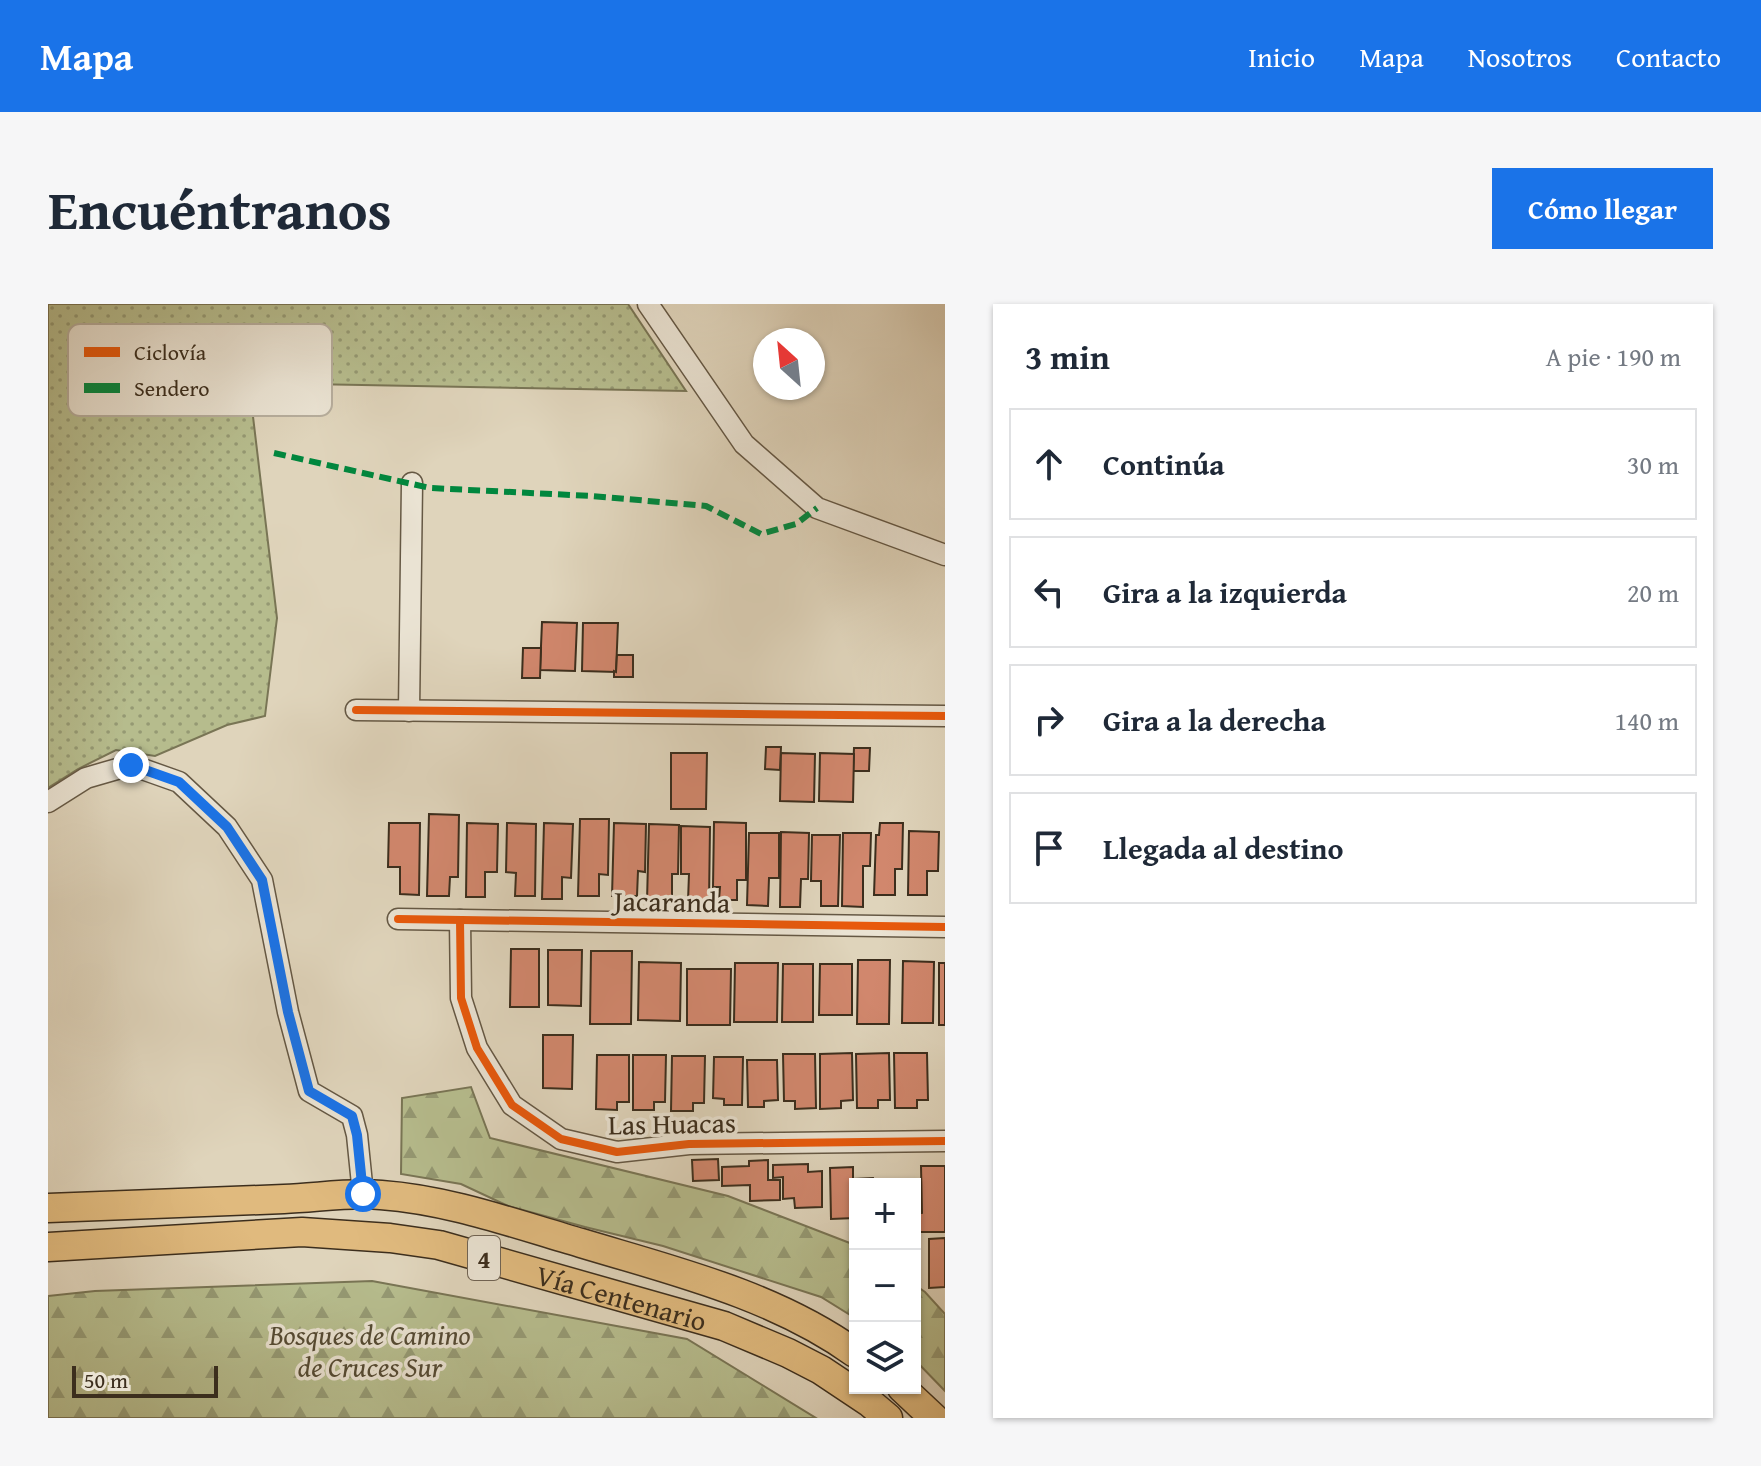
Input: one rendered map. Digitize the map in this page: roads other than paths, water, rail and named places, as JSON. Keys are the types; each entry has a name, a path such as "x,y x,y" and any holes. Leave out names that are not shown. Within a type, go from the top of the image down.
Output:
{"highway":[{"name":"Vía Centenario","path":"48,1208 363,1194 452,1205 698,1279 783,1311 849,1349"},
{"name":"Vía Centenario","path":"48,1247 302,1232 439,1245 724,1326 821,1370 888,1418"},
{"path":"908,1394 934,1418"}],"street":[{"path":"648,304 744,444 817,508 945,555"},
{"path":"409,711 412,483"},
{"path":"356,710 945,716"},
{"path":"48,802 86,778 131,765 179,782 227,827 262,880 288,1012 309,1091 352,1116 363,1194"},
{"name":"Jacaranda","path":"398,919 945,927"},
{"name":"Las Huacas","path":"460,920 461,998 477,1048 512,1105 561,1139 617,1152 689,1144 945,1141"}],"park label":[{"name":"Bosques de Camino de Cruces Sur","path":"370,1350"}]}
